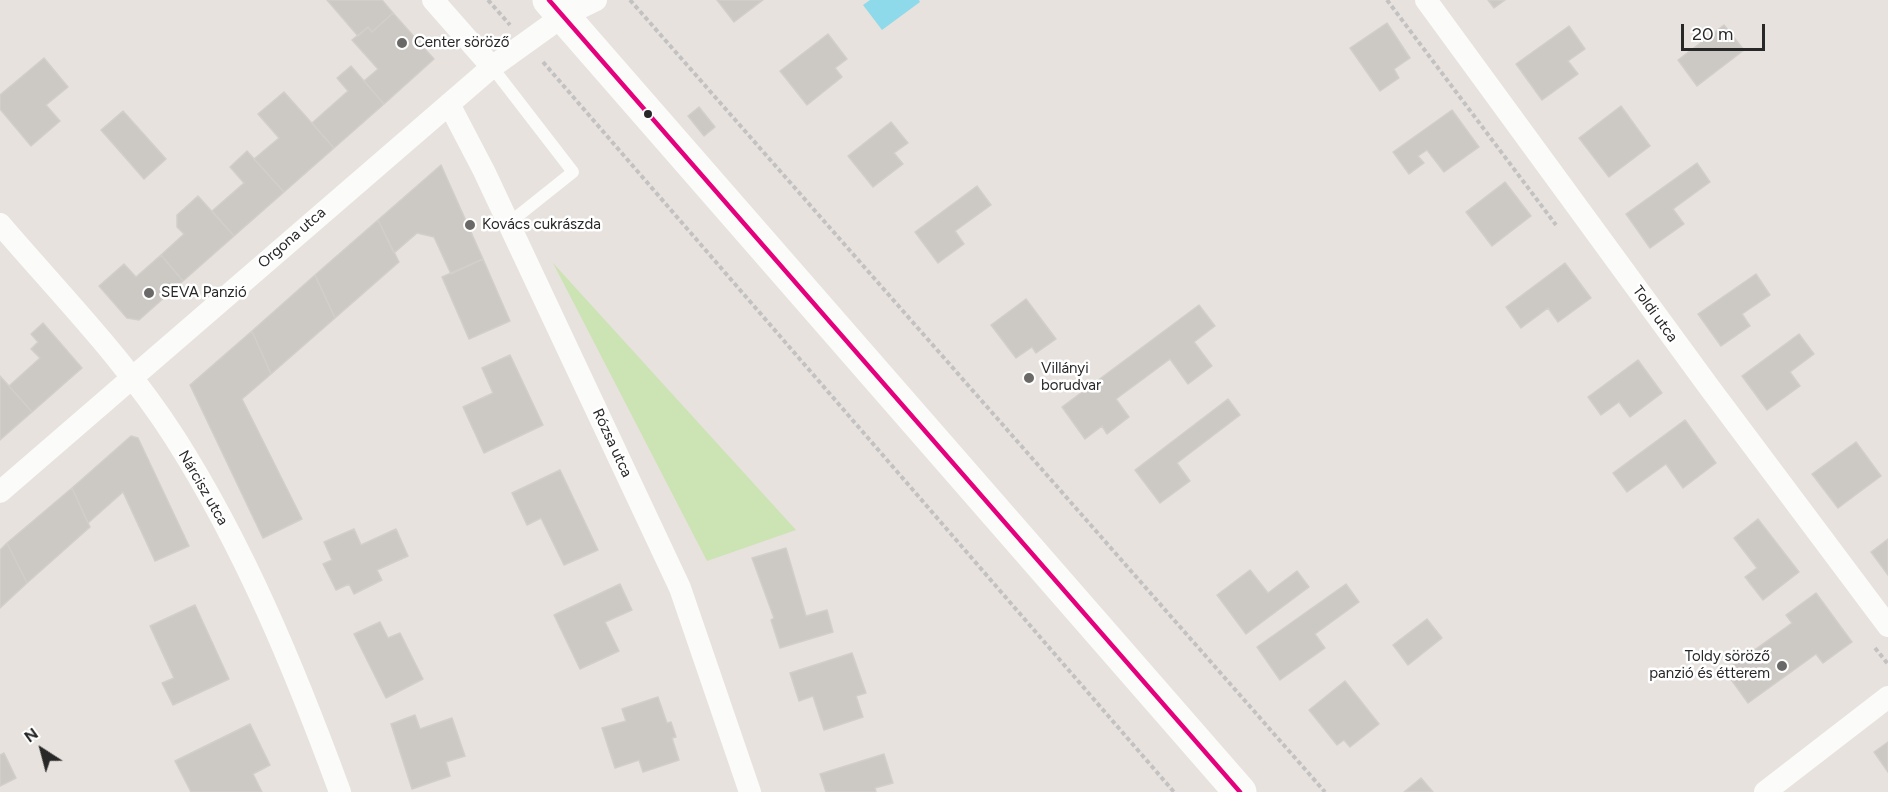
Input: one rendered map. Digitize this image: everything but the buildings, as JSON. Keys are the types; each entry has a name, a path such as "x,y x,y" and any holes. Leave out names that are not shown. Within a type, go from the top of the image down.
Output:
{"main road":[{"path":"556,8 1240,792"}],"street":[{"path":"434,0 492,67"},
{"name":"Orgona utca","path":"0,492 131,376 525,41 556,8 596,0"},
{"name":"Toldi utca","path":"1426,0 1709,387 1888,626"},
{"name":"Rózsa utca","path":"449,104 508,223 680,588 750,792"},
{"name":"Nárcisz utca","path":"0,224 131,376 175,438 243,559 306,700 340,792"},
{"path":"1765,792 1888,697"}],"lane":[{"path":"492,67 573,172 508,223"}],"path":[{"path":"488,0 1174,792"},
{"path":"630,0 1325,792"}],"green space":[{"path":"553,263 796,530 707,561"}],"water":[{"path":"870,0 919,0 920,2 882,30 863,5"}],"transit line":[{"path":"549,0 1240,792"}],"place":[{"name":"Center söröző","path":"402,43"},
{"name":"Kovács cukrászda","path":"470,225"},
{"name":"SEVA Panzió","path":"149,293"},
{"name":"Villányi borudvar","path":"1029,378"},
{"name":"Toldy söröző panzió és étterem","path":"1782,666"}]}
